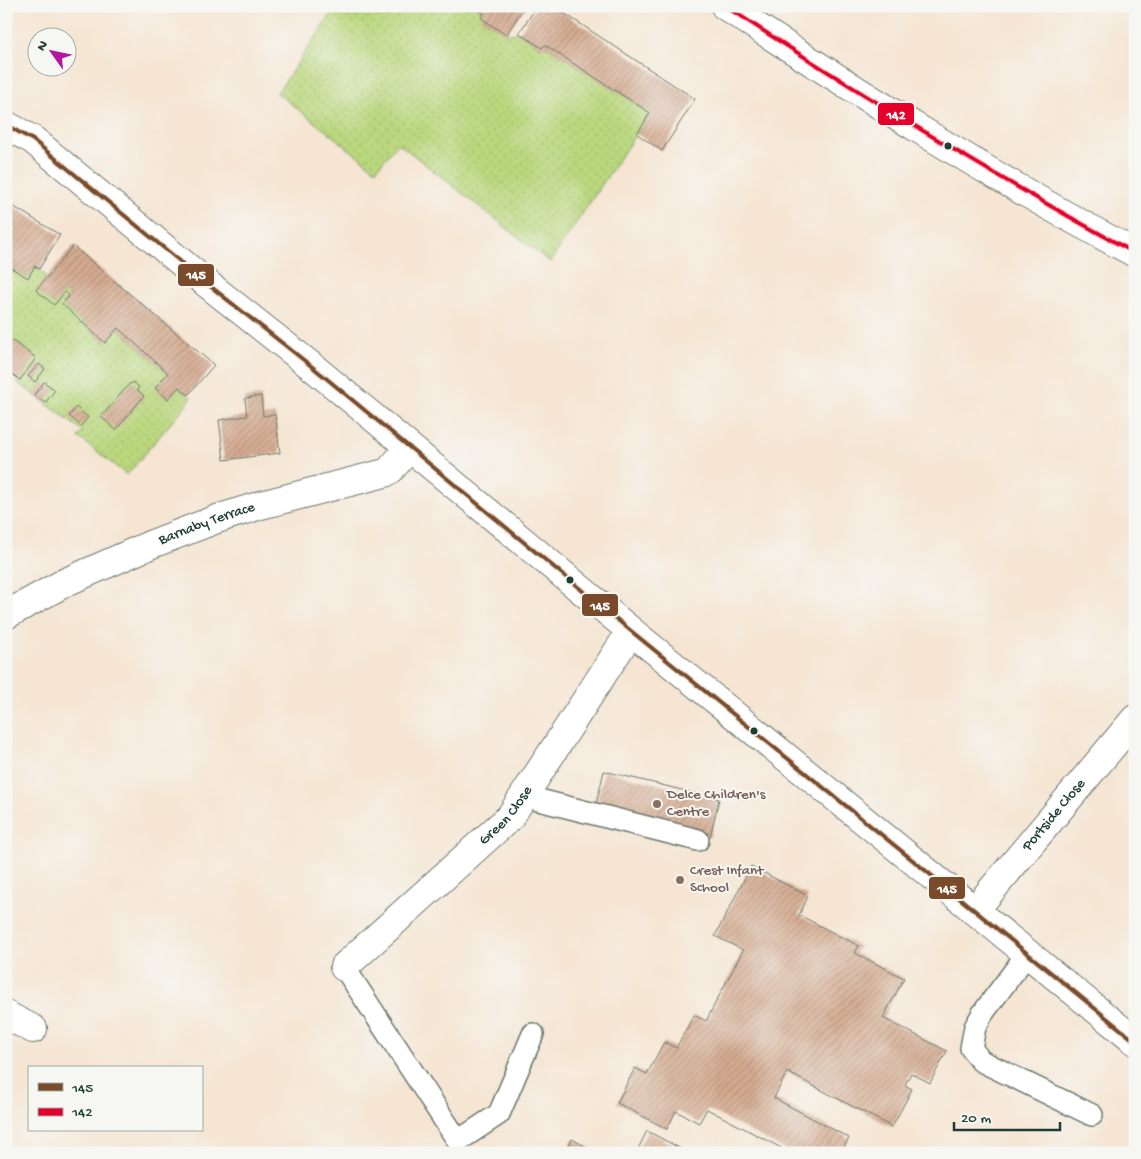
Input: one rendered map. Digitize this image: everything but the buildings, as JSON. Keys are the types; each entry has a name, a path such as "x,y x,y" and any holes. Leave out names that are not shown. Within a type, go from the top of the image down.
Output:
{"street":[{"path":"725,6 921,132 1028,195 1135,253"},
{"path":"6,125 25,135 42,148 210,286 315,369 631,631 1135,1041"},
{"name":"Barnaby Terrace","path":"6,615 28,601 99,566 198,526 261,505 385,473 390,470 409,448"},
{"name":"Green Close","path":"344,967 510,817 631,631"},
{"name":"Portside Close","path":"974,911 1135,719"},
{"path":"6,1015 33,1029"}],"lane":[{"path":"523,796 698,840"},
{"path":"1027,954 974,1027 972,1048 981,1061 1092,1115"},
{"path":"344,967 458,1141 499,1114 533,1034"}],"green space":[{"path":"337,6 474,6 484,13 481,18 506,34 519,33 542,48 545,45 650,113 550,262 398,143 376,170 277,93"},
{"path":"6,265 28,278 35,266 47,277 37,290 54,305 65,292 69,296 63,305 105,343 118,328 168,373 156,388 168,399 179,387 192,398 127,475 78,437 83,431 18,383 20,380 22,347 6,336"}],"transit line":[{"name":"142","path":"725,6 927,134 1030,195 1135,253"},
{"name":"145","path":"6,125 33,140 210,286 315,369 631,631 1135,1041"}],"place":[{"name":"Delce Children's Centre","path":"657,804"},
{"name":"Crest Infant School","path":"680,880"}]}
